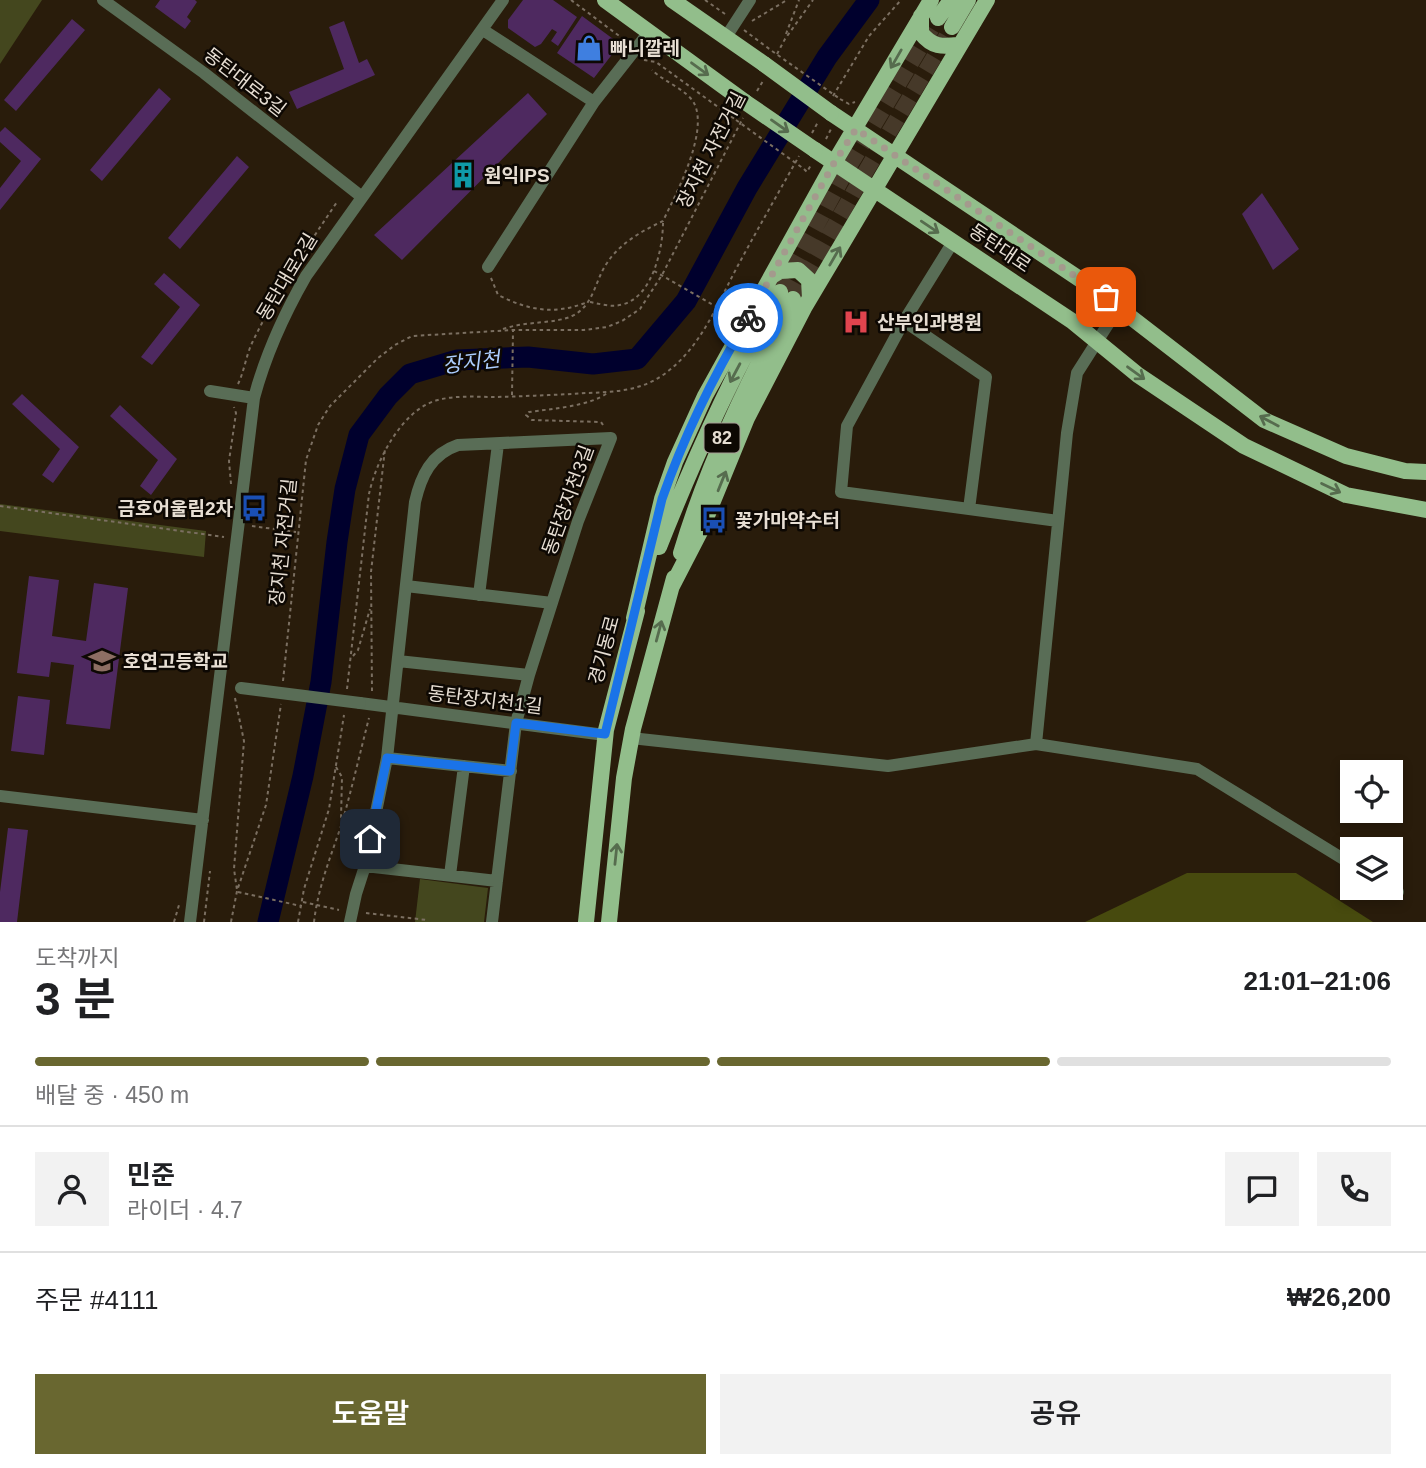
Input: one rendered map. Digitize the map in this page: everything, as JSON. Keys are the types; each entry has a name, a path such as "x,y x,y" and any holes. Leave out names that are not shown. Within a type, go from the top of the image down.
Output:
{"main road":[{"name":"동탄대로","path":"605,0 748,105 1072,321 1138,375 1244,446 1346,495 1426,510"},
{"name":"동탄대로","path":"672,0 836,110 856,129 1093,288 1265,420 1346,456 1405,471 1426,472"},
{"path":"634,618 662,499 675,462 705,396 834,163 931,0"},
{"path":"951,0 945,22 968,0"},
{"path":"608,922 631,738 672,586 702,528 794,297 874,189 986,0"},
{"path":"921,16 921,33 930,43 958,45"},
{"path":"772,276 788,269 798,270 808,280 794,297"},
{"name":"경기동로","path":"586,922 605,734 634,618 685,481 728,386 794,297"}],"street":[{"name":"동탄대로3길","path":"103,0 204,73 362,197"},
{"name":"동탄대로2길","path":"190,922 254,398 262,367 282,317 306,276 503,0"},
{"path":"726,37 750,0"},
{"path":"483,30 594,102"},
{"path":"488,267 594,102 649,32"},
{"path":"953,242 904,321 847,426 841,492 1058,522"},
{"path":"1036,744 1058,522 1077,373 1119,307"},
{"path":"904,321 986,377 969,509"},
{"path":"210,391 254,398"},
{"name":"동탄장지천3길","path":"354,917 356,894 365,866 387,758 415,502 420,482 430,463 444,449 457,444 611,438 578,521 528,675 516,723 492,922"},
{"path":"480,594 498,444"},
{"path":"406,586 552,603"},
{"path":"398,661 528,675"},
{"path":"219,685 238,691"},
{"name":"동탄장지천1길","path":"238,691 393,707 605,734"},
{"path":"631,738 888,766 1036,744 1197,769 1340,857"},
{"path":"387,758 510,771"},
{"path":"450,875 464,766"},
{"path":"0,796 203,820"},
{"path":"365,866 497,881"}],"path":[{"path":"571,0 627,43"},
{"path":"705,0 726,15"},
{"path":"644,60 656,62 807,172 836,110 768,64 742,26 767,14 787,0"},
{"path":"785,39 799,0"},
{"name":"장지천 자전거길","path":"283,682 306,460 311,441 330,406 364,370 395,345 412,336 513,330 584,330 607,327 640,309 663,275 768,64 813,0"},
{"path":"488,267 498,296 547,311 563,310 589,301 609,306 631,301 654,271 659,258 663,221 681,182 698,131 698,116 693,101 652,69"},
{"path":"238,382 242,378 252,344 277,295 337,202"},
{"path":"499,331 520,323 573,316 593,297 597,281 608,261 622,245 663,221"},
{"path":"654,271 716,306"},
{"path":"512,396 513,330"},
{"path":"607,393 587,401 529,412 526,415 532,420 601,422 611,438"},
{"path":"231,489 229,461 236,413 234,406"},
{"path":"314,922 323,876 357,772 367,704 375,531 385,448"},
{"path":"0,506 225,537"},
{"path":"252,526 298,532"},
{"path":"351,658 358,650 370,608"},
{"path":"231,697 238,691"},
{"path":"237,891 234,869 244,741 238,691"},
{"path":"231,922 237,891 266,805 282,696"},
{"path":"336,767 342,776 341,824"},
{"path":"237,891 302,906"},
{"path":"302,902 341,910"},
{"path":"354,917 427,920"}],"green space":[{"path":"0,0 42,0 0,64"},
{"path":"0,504 206,531 204,557 0,531"},
{"path":"420,879 488,888 484,922 415,922"}],"shaded area":[{"path":"1187,873 1296,873 1373,922 1085,922"}],"building":[{"path":"160,0 197,2 187,17 191,21 185,29 155,7"},
{"path":"523,0 553,0 577,17 558,46 551,41 557,32 552,29 541,44 535,47 508,28 508,20"},
{"path":"582,16 620,44 594,78 557,53"},
{"path":"72,19 85,30 16,111 4,100"},
{"path":"344,21 359,63 367,59 375,75 297,109 289,92 344,69 329,27"},
{"path":"159,88 171,99 102,181 90,170"},
{"name":"원익IPS","path":"528,93 547,114 402,260 374,235"},
{"path":"5,127 41,159 0,210 0,188 21,161 0,142 0,132"},
{"path":"237,156 249,167 180,249 168,238"},
{"path":"1262,193 1299,249 1273,270 1242,214"},
{"path":"164,273 200,305 152,365 141,357 180,307 154,284"},
{"path":"22,394 79,447 53,483 42,475 60,449 12,404"},
{"path":"120,405 177,459 151,495 140,486 158,460 110,416"},
{"path":"29,576 59,580 52,636 86,641 94,583 128,588 110,729 66,724 74,665 51,662 49,677 17,673"},
{"path":"18,696 50,700 44,755 11,751"},
{"path":"8,828 28,830 17,922 0,922 0,892"}],"waterway":[{"name":"장지천","path":"268,922 303,776 321,682 345,489 359,435 388,396 410,374 457,360 528,357 593,364 637,359 686,301 747,188 827,57 869,0"}],"tunnel":[{"path":"780,292 845,173 938,18"},
{"path":"793,299 952,27"}],"way so far":[{"path":"748,318 834,163 856,129 1106,297"}],"place":[{"name":"빠니깔레","path":"589,48"},
{"name":"원익IPS","path":"463,175"},
{"name":"산부인과병원","path":"856,322"},
{"name":"금호어울림2차","path":"254,508"},
{"name":"꽃가마약수터","path":"714,520"},
{"name":"호연고등학교","path":"102,661"}],"route":[{"path":"370,839 387,758 510,771 516,723 605,734 662,499 675,462 705,396 748,318"}]}
